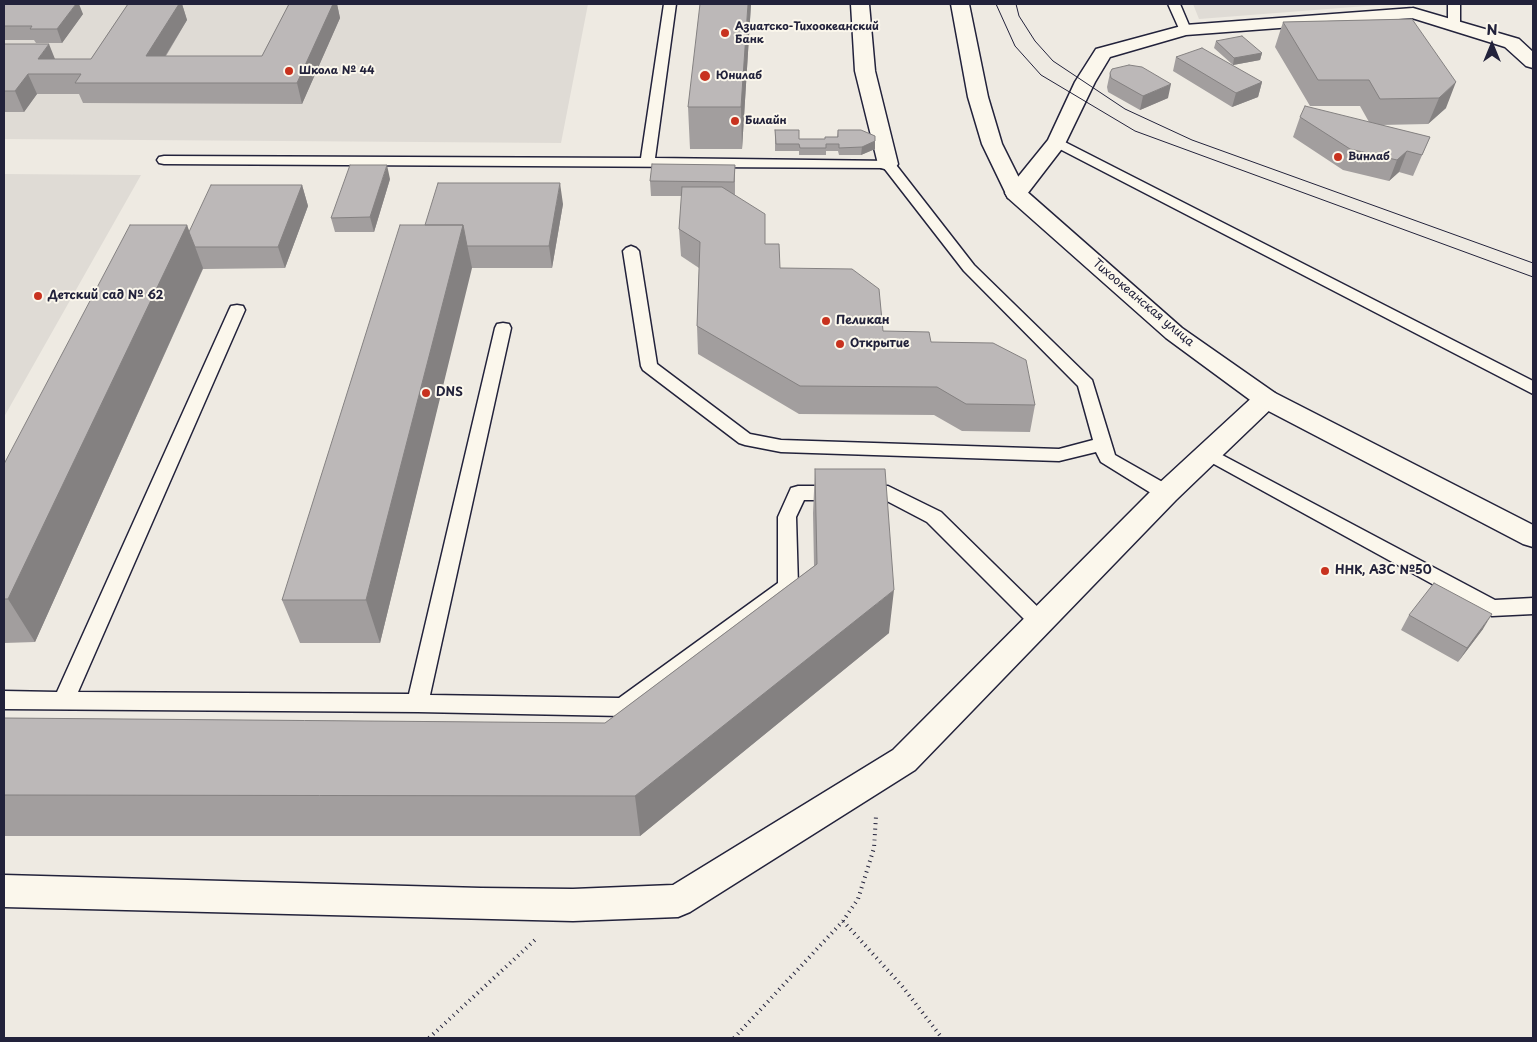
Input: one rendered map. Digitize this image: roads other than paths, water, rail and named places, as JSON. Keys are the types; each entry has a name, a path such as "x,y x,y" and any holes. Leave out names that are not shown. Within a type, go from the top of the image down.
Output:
{"street":[{"path":"860,4 866,71 888,164"},
{"name":"Тихоокеанская улица","path":"960,4 978,97 992,144 1016,192 1174,333 1266,399 1533,537"},
{"path":"1016,192 1057,142 1085,82 1103,53 1185,30 1413,13 1512,43 1533,62"},
{"path":"4,891 573,905 678,901 904,760 1166,493 1266,399"}],"lane":[{"path":"648,161 670,4"},
{"path":"1174,4 1185,30"},
{"path":"1454,4 1454,25"},
{"path":"1057,142 1533,388"},
{"path":"164,160 648,161 888,164 969,268 1086,384 1107,458 1166,493"},
{"path":"631,251 649,366 745,438 781,446 1059,455 1103,444"},
{"path":"64,700 237,310"},
{"path":"418,703 503,328"},
{"path":"1209,454 1492,608 1533,606"},
{"path":"4,700 418,703 623,707 788,586 787,516 798,493 888,493 934,516 1040,622"}],"tram line":[{"path":"996,4 1015,46 1041,75 1135,131 1533,277"},
{"path":"1016,4 1019,16 1035,41 1053,61 1125,109 1192,140 1533,263"}],"place":[{"name":"Азиатско-Тихоокеанский Банк","path":"725,33"},
{"name":"Школа № 44","path":"289,71"},
{"name":"Юнилаб","path":"705,76"},
{"name":"Билайн","path":"735,121"},
{"name":"Винлаб","path":"1338,157"},
{"name":"Детский сад № 62","path":"38,296"},
{"name":"Пеликан","path":"826,321"},
{"name":"Открытие","path":"840,344"},
{"name":"DNS","path":"426,393"},
{"name":"ННК, АЗС №50","path":"1325,571"}]}
